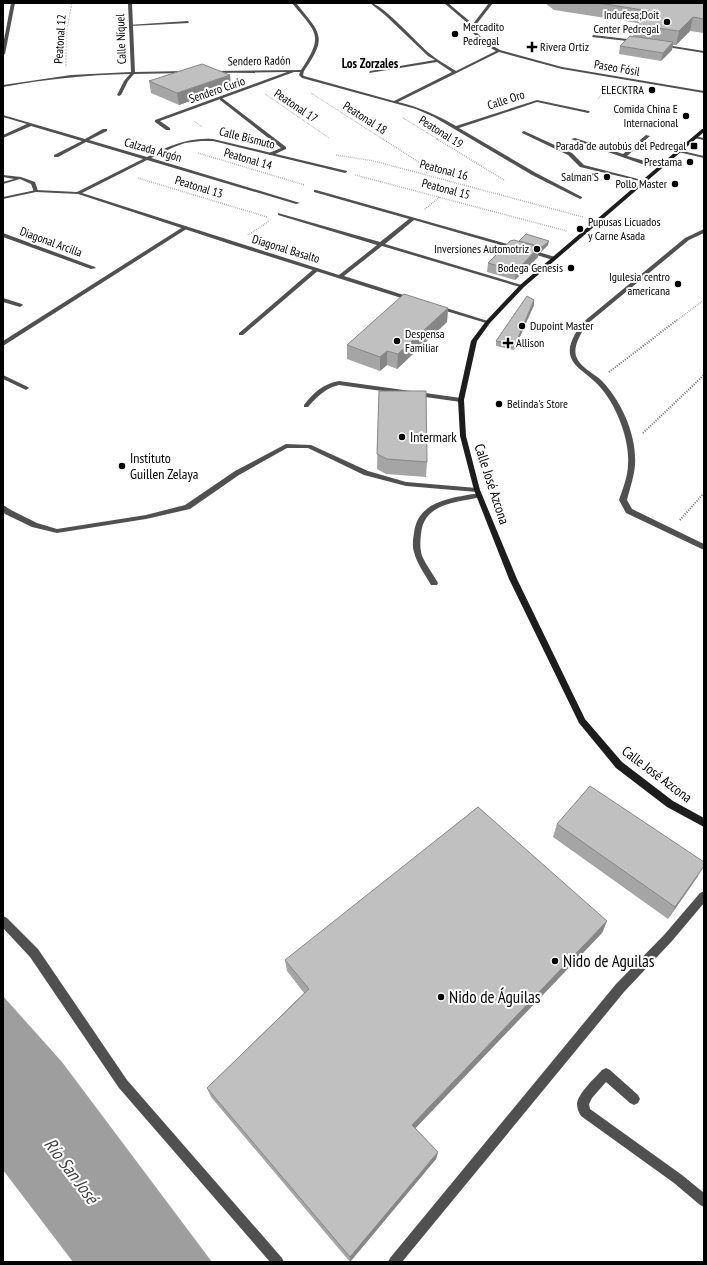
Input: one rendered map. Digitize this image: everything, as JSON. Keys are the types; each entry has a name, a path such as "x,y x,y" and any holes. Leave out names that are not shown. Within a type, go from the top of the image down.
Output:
{"main road":[{"name":"Calle José Azcona","path":"704,130 553,258 522,286 488,322 474,341 461,400 462,436 478,493 513,579 582,721 619,765 670,804 704,823"}],"street":[{"path":"4,54 13,3"},
{"name":"Calle Níquel","path":"119,95 126,80 132,73 130,3"},
{"path":"294,3 316,31 318,40 316,51 302,71"},
{"path":"372,3 386,14 428,55 455,72"},
{"name":"Paseo Fósil","path":"446,3 473,26 474,32 485,43 499,51 562,68 704,92"},
{"path":"473,26 490,3"},
{"path":"130,25 188,22"},
{"path":"593,36 640,42"},
{"path":"654,44 704,52"},
{"path":"396,101 499,51"},
{"path":"370,72 438,61"},
{"name":"Sendero Curio","path":"168,129 157,121 295,71"},
{"name":"Sendero Radón","path":"205,72 302,71 303,78 396,101 417,108 455,128 534,174 580,198"},
{"path":"3,86 39,79 66,76 191,72"},
{"path":"221,99 284,148 271,154"},
{"name":"Calle Oro","path":"455,128 537,101 588,112"},
{"name":"Calzada Argón","path":"3,116 298,203"},
{"path":"3,137 29,124"},
{"path":"56,156 105,130"},
{"path":"524,132 570,154 582,166 644,181"},
{"path":"624,156 648,136"},
{"path":"696,137 704,139"},
{"name":"Calle Bismuto","path":"78,192 172,146 189,140 210,139 345,172"},
{"path":"573,139 661,167"},
{"path":"680,151 704,156"},
{"path":"3,176 21,178 32,183 36,191"},
{"path":"3,183 21,178"},
{"path":"314,189 553,258"},
{"path":"3,198 36,191 78,192"},
{"name":"Diagonal Basalto","path":"78,192 185,228 421,302"},
{"path":"280,214 522,286"},
{"path":"340,277 414,218"},
{"path":"3,344 185,228"},
{"path":"704,231 687,239 584,324 577,337 573,350 573,357 578,364 598,381 626,424 632,462 623,500 629,511 704,547"},
{"name":"Diagonal Arcilla","path":"3,235 93,268"},
{"path":"241,334 316,269"},
{"path":"3,300 20,305"},
{"path":"429,304 488,322"},
{"path":"3,377 26,388"},
{"path":"306,406 317,392 327,385 338,383 461,400"},
{"path":"3,507 8,512 34,525 57,531 146,516 187,507 237,473 286,446 309,446 366,473 406,484 478,493"},
{"path":"434,583 417,550 417,528 420,519 428,510 448,501 478,493"},
{"path":"394,1262 620,988 668,938 704,896"},
{"path":"3,921 34,953 123,1084 278,1262"},
{"path":"634,1099 606,1074 582,1103 585,1112 678,1179 704,1201"}],"path":[{"name":"Peatonal 12","path":"66,76 65,49 68,14 72,3"},
{"name":"Peatonal 17","path":"254,87 329,138"},
{"name":"Peatonal 18","path":"311,93 431,170 425,174"},
{"name":"Peatonal 19","path":"402,117 504,180"},
{"name":"Peatonal 14","path":"172,146 314,189"},
{"name":"Peatonal 16","path":"331,155 374,161 597,221"},
{"name":"Peatonal 13","path":"119,172 273,219"},
{"name":"Peatonal 15","path":"345,172 582,234"},
{"path":"414,218 440,197"},
{"path":"598,381 704,300"},
{"path":"630,446 704,375"},
{"path":"670,531 704,494"}],"water":[{"name":"Río San José","path":"3,996 62,1062 212,1262 73,1262 3,1170"}],"building":[{"path":"599,3 704,3 704,19 693,17 679,31 636,25 649,11"},
{"path":"630,36 673,42 663,53 620,46"},
{"path":"202,64 230,75 177,93 149,81"},
{"path":"526,234 549,241 542,247 519,241"},
{"path":"514,240 539,247 516,271 488,263 510,241"},
{"path":"404,294 448,308 398,354 387,351 380,357 347,345"},
{"path":"527,296 534,300 515,345 496,341"},
{"name":"Intermark","path":"379,391 426,391 427,462 387,459 377,454"},
{"path":"590,786 704,862 704,866 675,907 557,824"},
{"path":"478,807 607,921 412,1125 438,1152 350,1257 207,1088 309,989 285,960"}],"place":[{"name":"Indufesa;Doit Center Pedregal","path":"667,22"},
{"name":"Mercadito Pedregal","path":"455,34"},
{"name":"Rivera Ortiz","path":"532,47"},
{"name":"ELECKTRA","path":"652,90"},
{"name":"Comida China E Internacional","path":"686,116"},
{"name":"Parada de autobús del Pedregal","path":"694,146"},
{"name":"Prestama","path":"690,162"},
{"name":"Salman'S","path":"607,177"},
{"name":"Pollo Master","path":"675,184"},
{"name":"Pupusas Licuados y Carne Asada","path":"580,229"},
{"name":"Inversiones Automotriz","path":"537,249"},
{"name":"Bodega Genesis","path":"571,268"},
{"name":"Igulesia centro americana","path":"678,284"},
{"name":"Dupoint Master","path":"522,326"},
{"name":"Despensa Familiar","path":"397,341"},
{"name":"Allison","path":"508,343"},
{"name":"Belinda's Store","path":"499,404"},
{"name":"Intermark","path":"402,437"},
{"name":"Instituto Guillen Zelaya","path":"122,466"},
{"name":"Nido de Aguilas","path":"555,961"},
{"name":"Nido de Águilas","path":"441,997"}],"district":[{"name":"Los Zorzales","path":"370,63"}]}
